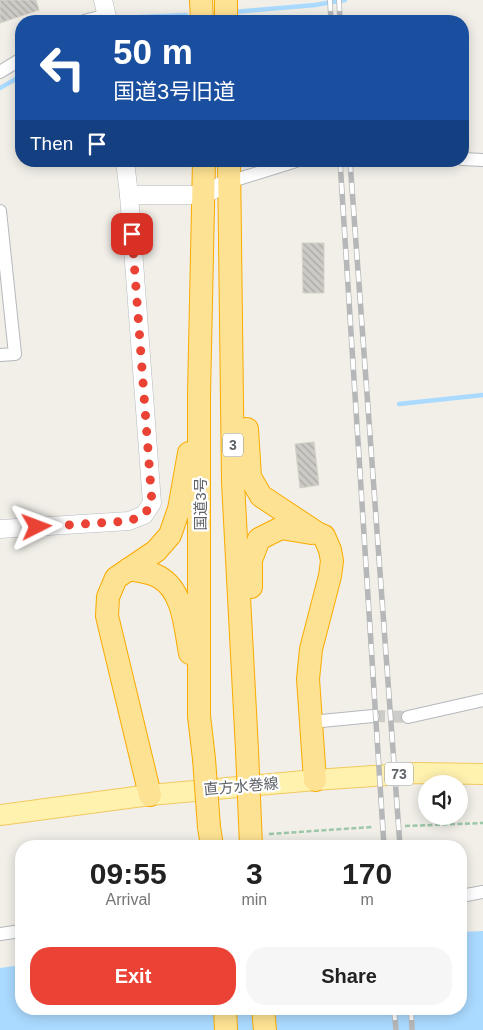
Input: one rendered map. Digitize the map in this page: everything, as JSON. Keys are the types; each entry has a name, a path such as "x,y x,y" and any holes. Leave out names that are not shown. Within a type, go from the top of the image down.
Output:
{"highway":[{"path":"201,0 202,15"},
{"path":"226,0 226,15"},
{"name":"国道3号","path":"204,167 199,395 199,716 210,837"},
{"name":"3","path":"229,172 234,482 250,835"},
{"path":"232,306 245,408 250,477 261,496 324,536 332,561 330,576 311,649 308,679 315,780"},
{"path":"150,794 107,616 108,597 116,578 156,550 170,535 179,509 199,395"},
{"path":"245,708 251,612 251,560 259,540 281,528 317,533"},
{"path":"129,569 158,576 170,585 180,605 193,670 199,716"},
{"path":"225,1015 226,1030"},
{"path":"264,1015 265,1030"}],"main road":[{"name":"直方水巻線","path":"0,815 150,794 417,773 483,774"}],"street":[{"path":"0,72 15,63"},
{"path":"469,159 483,160"},
{"path":"0,529 129,521 144,515 152,503 126,167"},
{"path":"129,195 203,195 229,172 259,167"},
{"path":"0,211 15,354 0,355"},
{"path":"408,717 483,700"},
{"path":"311,722 373,716"},
{"path":"467,895 483,892"},
{"path":"0,934 15,932"}],"path":[{"path":"405,826 483,823"},
{"path":"250,835 372,827"}],"water":[{"path":"483,931 483,1030 0,1030 0,968 15,966 15,1015 467,1015 467,932"}],"building":[{"path":"0,0 36,0 39,10 24,15 15,15 15,18 0,23"},
{"path":"302,243 324,243 324,293 303,293"},
{"path":"314,442 319,485 300,488 295,444"}],"waterway":[{"path":"234,12 315,5 345,0"},
{"path":"0,88 15,79"},
{"path":"399,404 483,395"}],"tunnel":[{"path":"373,716 408,717"}],"railway":[{"path":"330,0 331,15"},
{"path":"339,0 340,15"},
{"path":"340,167 384,840"},
{"path":"350,167 400,840"},
{"path":"395,1015 396,1030"},
{"path":"411,1015 412,1030"}],"route":[{"path":"37,527 129,521 144,515 152,503 132,234"}]}
